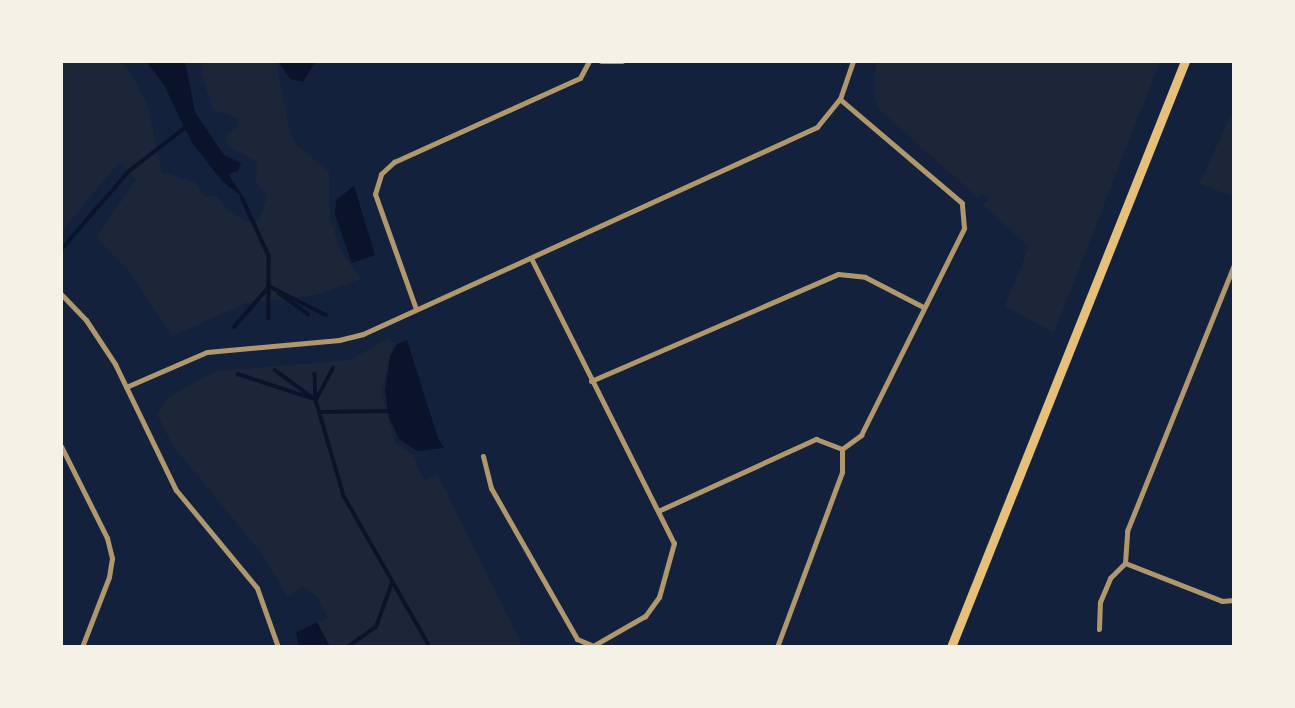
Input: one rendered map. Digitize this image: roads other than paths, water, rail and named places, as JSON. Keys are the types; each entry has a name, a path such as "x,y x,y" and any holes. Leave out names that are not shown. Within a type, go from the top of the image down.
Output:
{"highway":[{"path":"951,647 1185,61"}],"street":[{"path":"416,309 375,194 380,174 394,162 580,78 589,61"},
{"path":"601,61 622,61"},
{"path":"126,387 199,354 339,340 531,258 817,127 840,99 853,61"},
{"path":"840,99 962,203 964,228 861,435 842,449"},
{"path":"483,456 491,488 577,639 591,646 645,617 659,597 674,543 531,258"},
{"path":"1099,629 1100,603 1110,578 1125,563 1127,531 1234,265"},
{"path":"591,381 838,274 865,277 923,307"},
{"path":"61,294 101,342 176,490 257,587 278,647"},
{"path":"658,511 816,439 842,449"},
{"path":"61,446 107,538 112,558 109,577 82,647"},
{"path":"777,647 842,472 842,449"},
{"path":"1125,563 1222,601 1234,600"}],"waterway":[{"path":"61,250 128,172 186,127"},
{"path":"242,197 269,256 269,318"},
{"path":"269,286 326,315"},
{"path":"234,327 268,288"},
{"path":"279,293 308,314"},
{"path":"316,400 333,368"},
{"path":"275,370 316,400 344,496 430,647"},
{"path":"238,374 311,398"},
{"path":"315,374 316,398"},
{"path":"320,412 388,411"},
{"path":"348,647 376,627 392,583"}]}
